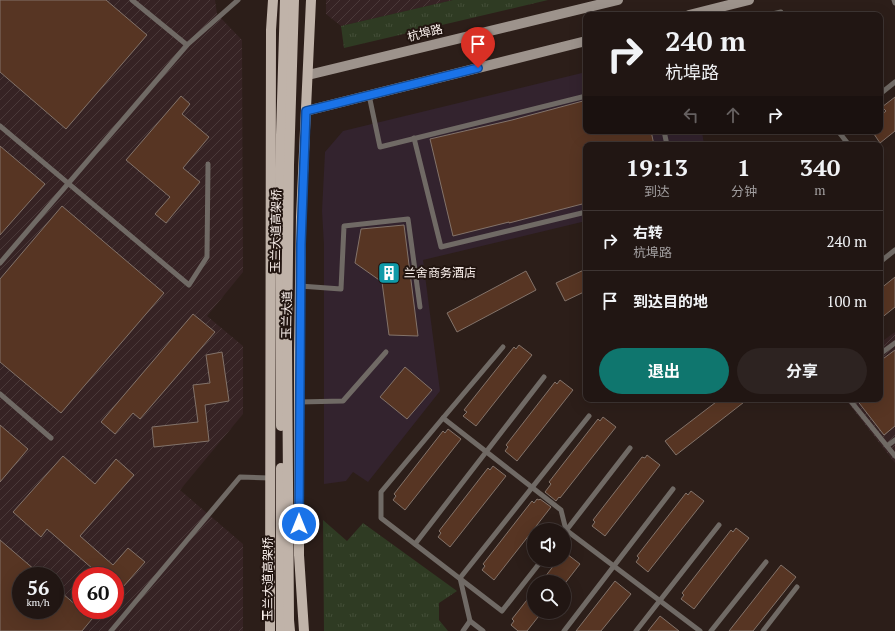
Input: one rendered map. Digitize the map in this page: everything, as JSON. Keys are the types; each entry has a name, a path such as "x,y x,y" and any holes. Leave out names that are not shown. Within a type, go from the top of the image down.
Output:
{"main road":[{"name":"玉兰大道","path":"267,629 270,478 271,30 273,0"},
{"name":"玉兰大道高架桥","path":"281,631 280,169 285,0"},
{"name":"玉兰大道高架桥","path":"290,631 287,344 294,0"},
{"name":"玉兰大道","path":"304,631 299,555 300,286 301,217 311,0"},
{"name":"杭埠路","path":"308,75 618,0"},
{"path":"701,12 749,0"},
{"path":"306,111 583,42"}],"lane":[{"path":"132,0 187,45"},
{"path":"0,263 187,45 238,0"},
{"path":"883,92 895,82"},
{"path":"369,95 380,147 583,97"},
{"path":"0,126 189,285 207,257 208,164"},
{"path":"840,134 847,142"},
{"path":"414,138 441,247 583,213"},
{"path":"300,286 341,289 344,226 408,219 420,307"},
{"path":"883,260 895,250"},
{"path":"883,352 895,343"},
{"path":"503,347 381,492 381,518 502,610 536,567"},
{"path":"299,402 343,401 386,352"},
{"path":"415,544 544,377"},
{"path":"0,394 51,438"},
{"path":"851,402 895,456"},
{"path":"460,578 589,416"},
{"path":"442,418 561,510 563,523"},
{"path":"887,446 895,440"},
{"path":"571,523 630,448"},
{"path":"111,631 240,477 270,478"},
{"path":"564,631 672,489"},
{"path":"636,631 719,525"},
{"path":"571,535 700,631"},
{"path":"711,631 766,562"},
{"path":"460,578 470,622 483,631"},
{"path":"763,631 797,587"},
{"path":"463,631 470,622"}],"shaded area":[{"path":"0,0 215,0 217,14 242,40 243,272 207,316 243,346 243,414 180,490 243,544 243,631 0,631"},
{"path":"326,0 453,0 341,26 326,14"},
{"path":"583,73 583,134 702,134 704,142 583,142 583,222 423,260 440,391 368,482 353,472 346,481 324,484 324,245 322,211 325,152 343,131"},
{"path":"895,332 895,463 847,402 883,402 883,341"}],"green space":[{"path":"453,0 548,0 344,48 341,26"},
{"path":"323,520 347,541 363,523 457,591 439,603 439,620 448,631 324,631"}],"building":[{"path":"0,0 106,0 147,35 66,129 0,72"},
{"path":"181,96 190,104 182,114 209,137 183,168 200,182 166,223 155,214 170,197 126,160"},
{"path":"895,97 895,131 879,142 874,134 883,134 883,114 886,111 883,106"},
{"path":"583,101 583,134 652,134 653,142 583,142 583,204 453,236 430,139 512,120"},
{"path":"0,146 45,184 0,235"},
{"path":"62,206 164,293 61,413 0,362 0,279"},
{"name":"兰舍商务酒店","path":"404,225 418,336 389,335 382,282 355,263 361,229"},
{"path":"583,270 583,292 565,301 556,283"},
{"path":"526,271 536,290 457,332 447,313"},
{"path":"895,277 895,307 883,317 883,287"},
{"path":"193,314 215,332 140,419 133,413 115,434 101,422"},
{"path":"519,345 532,355 476,426 463,416 467,412 464,410 514,347 516,349"},
{"path":"895,350 895,426 884,435 858,402 883,402 883,359"},
{"path":"222,352 229,401 205,405 209,441 154,447 152,427 198,422 193,385 210,383 206,355"},
{"path":"405,367 432,390 407,419 380,397"},
{"path":"560,380 573,390 517,461 505,451 508,447 506,445 555,382 557,384"},
{"path":"716,402 744,402 676,455 665,441"},
{"path":"603,417 616,427 560,498 559,497 556,501 545,492 551,484 549,482 598,419 600,421"},
{"path":"0,425 28,449 0,482"},
{"path":"448,429 461,439 405,510 393,500 396,496 394,494 443,431 445,433"},
{"path":"647,455 660,465 605,536 592,526 595,522 593,520 642,457 645,458"},
{"path":"63,456 95,484 116,459 134,475 80,536 113,565 128,548 145,562 124,586 124,567 91,567 47,529 41,537 13,512"},
{"path":"493,466 506,476 450,547 438,537 441,533 439,531 488,468 490,470"},
{"path":"691,491 704,501 648,572 636,562 639,558 637,556 686,493 688,495"},
{"path":"537,499 540,499 551,507 539,523 527,523 527,538 494,580 482,570 485,566 483,564 532,501 534,503"},
{"path":"736,528 749,538 694,609 681,599 684,595 682,593 731,530 733,532"},
{"path":"0,540 32,567 12,567 12,619 64,619 64,595 72,602 72,619 92,619 82,631 0,631"},
{"path":"571,557 580,564 571,576 546,575 553,567 571,567"},
{"path":"781,565 796,577 753,631 729,631"},
{"path":"615,581 631,594 601,631 576,631"},
{"path":"527,600 527,619 536,619 527,631 518,631 511,625 514,621 512,619"},
{"path":"660,616 679,631 648,631"}],"place":[{"name":"兰舍商务酒店","path":"389,273"}],"route":[{"path":"299,524 301,217 306,111 478,68"}]}
